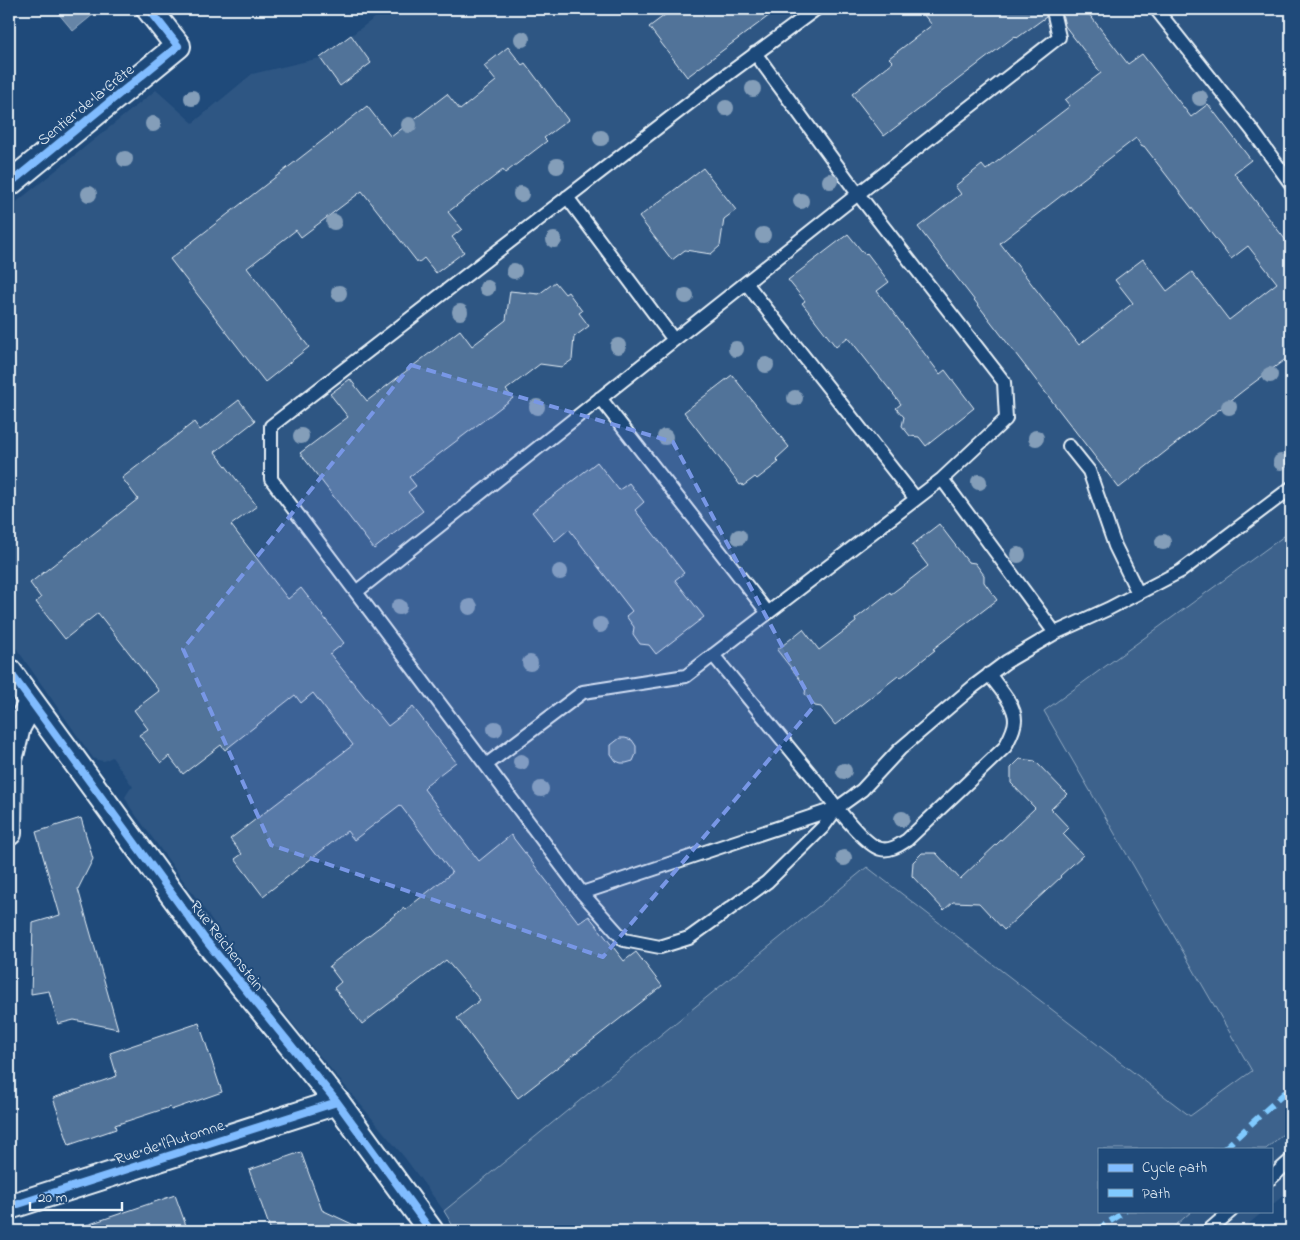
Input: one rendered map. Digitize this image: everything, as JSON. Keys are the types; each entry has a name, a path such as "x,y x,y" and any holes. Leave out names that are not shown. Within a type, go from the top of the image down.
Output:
{"street":[{"name":"Sentier de la Crête","path":"9,184 178,46 149,9"},
{"name":"Rue Reichenstein","path":"9,671 207,942 337,1102 431,1231"},
{"path":"9,834 10,760 18,727 31,703"},
{"name":"Rue de l'Automne","path":"9,1207 337,1102"}],"lane":[{"path":"816,9 755,53 271,426 271,479 582,893 624,940 660,947 689,938 767,882 823,827 837,808"},
{"path":"1156,9 1252,130 1291,184"},
{"path":"356,592 858,194 1060,37 1054,11"},
{"path":"486,765 583,692 686,676 942,479 1006,419 1004,382 858,194 755,53"},
{"path":"568,197 674,340"},
{"path":"746,283 916,499"},
{"path":"600,398 768,613"},
{"path":"1068,446 1089,471 1115,546 1138,593"},
{"path":"942,479 1056,632"},
{"path":"582,893 837,808 862,790 900,749 989,674 1006,662 1056,632 1108,609 1182,571 1291,488"},
{"path":"714,655 837,808 871,844 882,849 896,847 906,840 1005,747 1012,734 1015,720 1012,707 989,674"},
{"path":"1272,1177 1291,1160"},
{"path":"1208,1231 1230,1212"}],"highlighted area":[{"path":"411,365 673,442 814,706 603,957 271,845 183,649"}],"shaded area":[{"path":"63,9 100,9 73,31 58,13"},
{"path":"387,9 1291,9 1291,1189 1272,1205 1272,1148 1098,1148 1098,1212 1263,1212 1240,1231 456,1231 444,1211 405,1158 249,971 130,807 125,797 133,787 112,757 104,761 93,758 9,638 9,208 156,90 193,123 252,74 320,58"},
{"path":"1291,531 1291,1127 1267,1148 1098,1148 1098,1212 1191,1212 1169,1231 456,1231 444,1211 867,867 1190,1116 1252,1071 1044,711"}],"building":[{"path":"673,9 778,9 687,77 649,27"},
{"path":"919,9 1045,9 1046,17 1017,38 1015,36 884,136 852,94 893,62 889,58 932,25"},
{"path":"1061,9 1085,9 1128,64 1142,54 1191,117 1208,104 1251,160 1234,173 1291,247 1291,355 1119,488 918,227 961,194 955,186 982,165 986,170 1070,106 1065,100 1101,73 1065,26","holes":["1136,138 1142,147 1144,146 1231,259 1248,246 1277,283 1229,320 1192,272 1167,291 1143,259 1115,280 1133,303 1079,345 1000,243"]},
{"path":"351,35 371,63 340,86 320,58"},
{"path":"508,47 522,65 525,63 568,120 544,138 547,141 505,173 503,170 448,212 462,229 452,237 464,252 436,273 424,258 418,263 362,191 301,237 296,230 247,268 309,347 265,382 170,259 367,106 391,137 447,94 460,110 496,81 484,66"},
{"path":"703,168 736,210 724,219 720,246 711,254 685,250 672,260 639,217"},
{"path":"848,234 865,255 867,253 889,282 877,291 940,374 945,370 974,408 926,446 919,437 910,436 902,426 904,417 896,408 901,404 848,337 836,347 802,303 805,301 788,280"},
{"path":"555,282 565,294 568,292 582,311 579,313 589,326 574,337 572,360 562,367 540,364 506,390 513,398 409,477 416,486 408,492 423,511 374,549 300,453 348,417 330,394 350,379 367,401 460,330 472,346 506,320 510,291 539,294"},
{"path":"732,375 789,447 776,459 779,462 757,479 755,477 743,486 742,484 740,485 684,412"},
{"path":"239,400 255,421 215,452 257,506 231,525 288,599 301,588 344,643 330,654 388,726 413,707 456,762 426,785 424,789 479,861 511,835 579,923 589,916 624,961 636,952 662,986 518,1098 457,1018 480,1000 446,960 362,1024 334,988 341,982 329,966 452,873 400,805 354,840 347,831 263,896 235,859 242,854 230,839 353,745 313,693 301,703 295,695 225,750 221,745 183,774 169,756 161,763 139,735 148,729 134,710 159,691 98,613 65,639 36,602 41,598 30,583 138,499 122,478 194,422 200,430"},
{"path":"597,462 619,490 629,483 644,502 635,510 684,573 675,580 704,617 656,654 649,645 640,644 633,634 634,627 626,616 632,611 569,529 555,541 532,512"},
{"path":"939,524 968,562 975,563 984,575 984,582 997,600 933,649 935,650 900,678 898,676 835,725 821,707 815,706 805,694 806,687 777,650 803,629 819,650 856,622 855,619 890,592 891,594 928,566 912,545"},
{"path":"620,738 632,740 636,746 636,754 633,761 621,763 616,761 611,754 611,745"},
{"path":"1020,759 1035,761 1067,794 1051,809 1069,828 1063,834 1083,855 1004,930 979,903 953,902 944,910 912,876 913,862 922,853 936,853 960,879 1035,808 1011,783 1011,768"},
{"path":"81,818 93,859 78,889 118,1029 74,1020 58,1024 49,991 31,994 33,923 60,915 36,832"},
{"path":"199,1023 222,1092 171,1110 170,1107 115,1125 116,1129 69,1145 53,1098 117,1076 110,1053"},
{"path":"301,1152 322,1210 367,1231 271,1231 249,1170"},
{"path":"175,1195 188,1231 82,1231 81,1227"}],"marked path":[{"path":"1225,1148 1291,1087"},
{"path":"1095,1231 1124,1212"}],"cycle path":[{"path":"9,184 178,46 149,9"},
{"path":"9,671 207,942 337,1102 431,1231"},
{"path":"9,1207 337,1102"}]}
